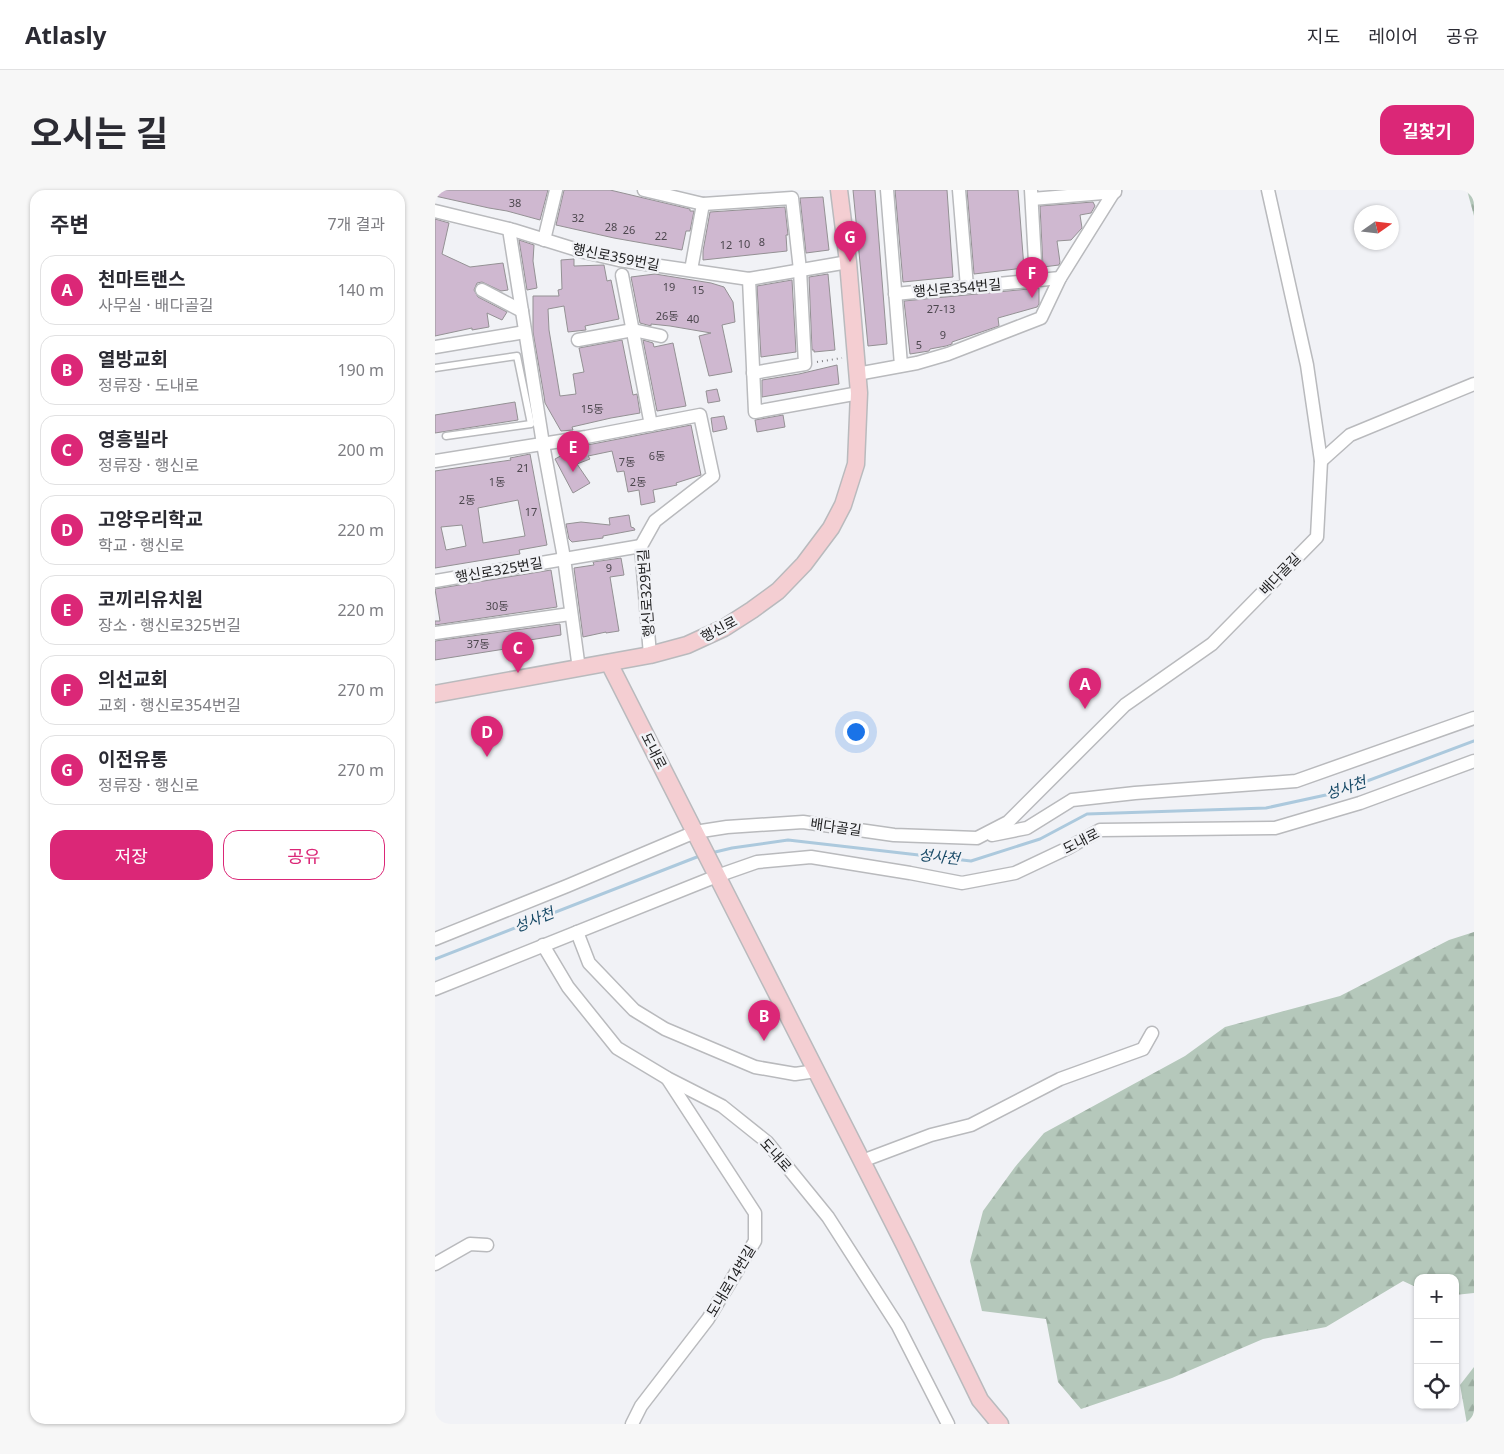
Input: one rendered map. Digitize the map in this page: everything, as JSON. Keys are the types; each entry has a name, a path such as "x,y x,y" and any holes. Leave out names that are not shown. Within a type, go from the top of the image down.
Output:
{"street":[{"path":"544,240 556,190"},
{"path":"644,190 703,204 792,198 805,364 753,373"},
{"name":"행신로","path":"435,694 650,655 687,644 723,628 777,591 804,564 831,528 843,505 856,464 859,394 848,262 839,190"},
{"path":"887,190 895,294"},
{"path":"959,190 967,287"},
{"name":"배다골길","path":"977,838 1008,822 1125,705 1212,644 1317,536 1321,461 1307,365 1267,190"},
{"path":"1035,280 1031,195 1115,191"},
{"path":"857,374 948,354 1041,318 1060,278 1115,191"},
{"path":"691,270 703,204"},
{"name":"행신로359번길","path":"435,211 509,229 584,252 619,260 749,279 848,262"},
{"path":"509,229 543,444 564,558 570,614 579,669"},
{"name":"행신로359번길","path":"622,275 651,425"},
{"name":"행신로354번길","path":"901,365 895,294 1060,278"},
{"path":"749,279 755,412 859,394"},
{"path":"482,290 522,311"},
{"path":"578,340 633,330 661,336"},
{"path":"435,347 525,332"},
{"path":"1321,461 1350,435 1474,384"},
{"name":"행신로329번길","path":"650,655 641,546 655,521 713,476 700,415 651,425"},
{"path":"435,461 651,425"},
{"name":"행신로325번길","path":"435,581 641,546"},
{"path":"435,633 570,614"},
{"name":"도내로","path":"609,663 715,872"},
{"name":"배다골길","path":"435,939 697,836 727,827 803,822 894,835 977,838 1027,828 1071,800 1135,793 1295,782 1474,718"},
{"name":"도내로","path":"435,989 577,932 715,872 757,862 811,857 962,883 1015,873 1068,848 1100,830 1275,828 1360,803 1474,761"},
{"path":"715,872 862,1161 980,1400 1000,1424"},
{"path":"577,932 589,963 633,1010 665,1029 755,1066 795,1074 816,1071"},
{"name":"도내로","path":"543,946 568,987 617,1048 667,1078 722,1106 767,1142 828,1217 898,1326 947,1424"},
{"path":"862,1161 931,1135 971,1125 1060,1079 1143,1049 1152,1033"},
{"name":"도내로14번길","path":"632,1424 641,1406 708,1319 755,1241 755,1213 667,1078"},
{"path":"435,1264 470,1244 487,1245"}],"lane":[{"path":"435,368 517,356 531,424 446,436"}],"path":[{"path":"805,364 847,357"}],"green space":[{"path":"1467,190 1474,190 1474,216"},
{"path":"1474,932 1474,1293 1459,1295 1459,1274 1414,1274 1414,1286 1403,1281 1326,1327 1263,1339 1172,1378 1081,1409 1058,1382 1046,1319 982,1311 970,1261 983,1211 1015,1167 1044,1133 1185,1056 1225,1027 1340,996 1449,940"},
{"path":"1474,1367 1474,1424 1467,1424 1460,1385"}],"building":[{"path":"435,190 548,190 540,220 435,196"},
{"path":"564,190 610,190 690,209 690,211 694,211 690,231 686,231 682,250 556,225"},
{"path":"853,190 875,190 887,344 868,346"},
{"path":"895,190 947,190 953,277 903,282"},
{"path":"967,190 1018,190 1024,268 974,274"},
{"path":"823,197 829,250 806,253 800,198"},
{"path":"1093,202 1095,206 1091,213 1080,215 1082,228 1071,240 1057,241 1059,265 1043,267 1040,206"},
{"path":"785,207 788,235 786,235 787,251 703,260 710,212"},
{"path":"435,219 449,223 442,254 470,267 503,263 508,290 501,291 482,282 477,283 474,290 478,297 507,312 502,320 487,313 489,327 472,330 472,328 435,336"},
{"path":"519,240 534,245 533,261 537,288 527,290"},
{"path":"574,259 574,266 604,265 607,281 611,280 619,319 585,326 586,330 568,332 564,306 548,309 549,330 560,396 576,394 573,374 584,372 579,348 622,340 633,395 637,394 640,413 572,427 573,430 561,431 545,403 533,332 533,296 559,296 558,290 562,289 561,260"},
{"path":"655,274 711,283 724,287 733,302 735,322 722,325 732,372 709,376 699,336 711,333 640,323 631,277"},
{"path":"828,274 835,350 814,352 812,350 809,277"},
{"path":"792,280 796,352 761,357 757,286"},
{"path":"1039,288 1039,304 1037,307 998,318 999,326 952,342 952,344 910,354 904,301"},
{"path":"643,340 653,343 654,347 673,343 686,406 657,411"},
{"path":"837,365 839,384 762,397 762,380"},
{"path":"717,389 720,401 708,403 706,391"},
{"path":"515,402 518,420 435,433 435,415"},
{"path":"783,415 785,427 757,432 755,420"},
{"path":"724,416 727,429 713,432 711,418"},
{"path":"691,425 701,475 676,483 677,485 653,490 655,502 641,505 639,490 628,492 624,471 617,472 612,451 588,456 590,459 577,464 590,483 573,493 555,459 577,447"},
{"path":"530,454 547,545 519,550 520,554 435,568 435,471 511,460 510,458","holes":["518,500 525,536 483,543 478,508","462,525 466,546 446,550 441,527"]},
{"path":"629,515 631,527 635,530 603,536 603,538 572,542 569,539 566,524 581,522 610,525 609,518"},
{"path":"621,558 624,575 610,577 619,631 583,637 574,568 594,565 593,562"},
{"path":"551,570 557,607 435,625 435,621 440,621 435,589"},
{"path":"560,624 561,635 511,643 511,648 435,660 435,641"}],"waterway":[{"name":"성사천","path":"711,853 788,840 971,861 1040,839 1087,814 1266,808 1335,793 1474,741"},
{"name":"성사천","path":"435,959 702,855"}],"place":[{"name":"이전유통","path":"850,262"},
{"name":"의선교회","path":"1032,298"},
{"name":"코끼리유치원","path":"573,472"},
{"name":"영흥빌라","path":"518,673"},
{"name":"천마트랜스","path":"1085,709"},
{"name":"고양우리학교","path":"487,757"},
{"name":"열방교회","path":"764,1041"}]}
